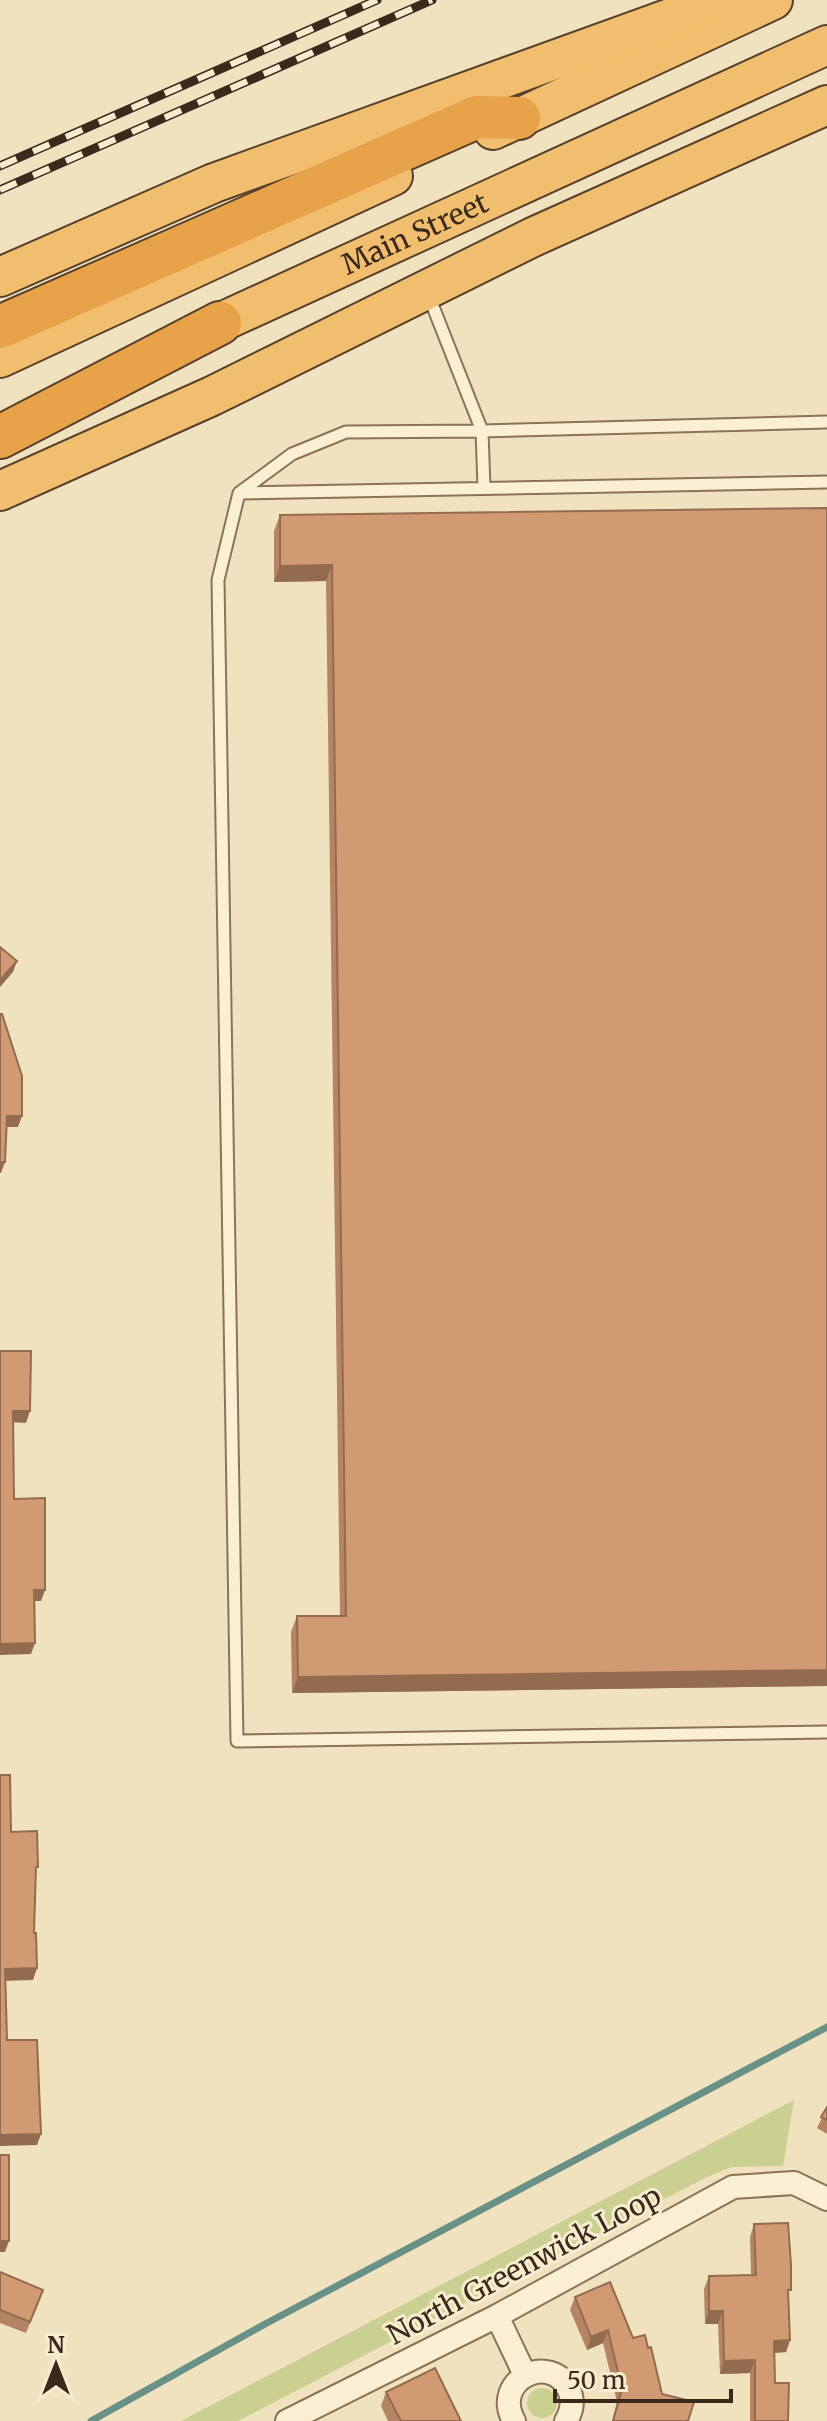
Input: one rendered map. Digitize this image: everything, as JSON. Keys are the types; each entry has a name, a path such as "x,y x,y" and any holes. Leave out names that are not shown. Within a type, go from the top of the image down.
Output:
{"highway":[{"path":"0,277 214,183 720,0"},
{"path":"0,358 773,0"},
{"name":"Main Street","path":"0,420 220,323 827,45"},
{"path":"0,491 212,396 533,237 827,105"},
{"path":"0,327 477,117 519,118"},
{"path":"0,437 220,323"}],"street":[{"name":"North Greenwick Loop","path":"287,2421 497,2316 733,2187 794,2183 827,2199"},
{"path":"497,2316 525,2375"},
{"path":"514,2421 508,2409 508,2399 517,2381 536,2372 557,2376 571,2393 572,2404 566,2421"}],"lane":[{"path":"426,290 482,431 484,488"},
{"path":"827,422 346,432 292,454 239,493 218,580 237,1741 827,1732"},
{"path":"239,493 827,482"}],"green space":[{"path":"794,2100 783,2166 731,2167 705,2178 238,2421 181,2421"},
{"path":"542,2388 548,2389 556,2397 556,2409 548,2417 542,2418 536,2417 528,2409 527,2403 528,2397 536,2389"}],"building":[{"path":"827,508 827,1670 298,1677 297,1616 346,1616 332,565 280,566 280,515"},
{"path":"0,947 17,961 0,980"},
{"path":"0,1014 22,1076 22,1116 7,1116 5,1162 0,1162"},
{"path":"0,1351 31,1351 30,1411 13,1411 14,1499 45,1498 45,1590 34,1590 35,1643 0,1644"},
{"path":"0,1775 10,1775 11,1832 37,1831 34,1933 37,1968 5,1969 7,2040 37,2040 41,2134 0,2135"},
{"path":"0,2155 9,2155 9,2241 0,2241"},
{"path":"788,2223 790,2340 774,2341 775,2383 789,2383 788,2421 755,2421 755,2360 724,2361 723,2311 709,2311 709,2276 756,2275 754,2224"},
{"path":"0,2272 43,2290 30,2322 0,2310"},
{"path":"610,2282 633,2338 645,2335 648,2348 651,2347 662,2394 694,2402 688,2421 613,2421 622,2389 608,2330 591,2337 575,2297"},
{"path":"435,2368 461,2421 401,2421 386,2392"}],"waterway":[{"path":"91,2421 265,2324 827,2027"}],"railway":[{"path":"0,166 377,0"},
{"path":"0,190 432,0"}]}
